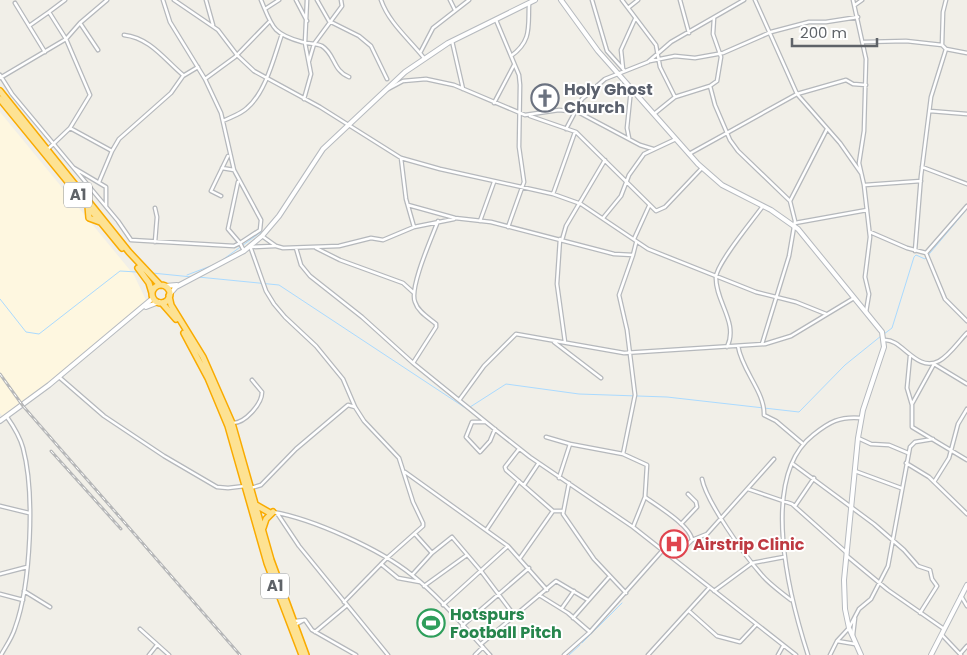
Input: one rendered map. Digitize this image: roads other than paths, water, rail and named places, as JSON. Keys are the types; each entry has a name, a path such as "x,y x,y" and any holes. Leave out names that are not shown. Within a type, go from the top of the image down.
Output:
{"highway":[{"name":"A1","path":"0,91 45,152 145,276 153,296 180,325 208,378 228,426 254,500 255,514 263,533 302,655"},
{"name":"A1","path":"0,98 129,252 163,286 169,296 171,305 203,357 232,423 255,514 292,624 306,655"},
{"path":"153,296 155,288 163,286"},
{"path":"160,302 169,296"},
{"path":"254,500 259,508 273,513 264,522 263,533"}],"street":[{"path":"29,26 65,0"},
{"path":"108,0 80,23 66,39 0,77 131,240 234,246 257,233 261,223 238,182 229,155 223,120 205,79 170,22 164,0"},
{"path":"174,0 212,25 237,55 266,78 401,158 494,182 553,194 580,204 635,241 756,292 776,296 826,314"},
{"path":"206,0 212,25"},
{"path":"262,0 269,22 282,34 305,43 322,46 332,56 338,71 349,77"},
{"path":"265,9 279,0"},
{"path":"296,0 307,21"},
{"path":"304,99 311,78 305,43 307,0"},
{"path":"318,0 329,21 359,36 371,46 387,79"},
{"path":"309,62 314,44 329,21 342,6 341,0"},
{"path":"381,0 405,38 424,58"},
{"path":"450,0 455,10"},
{"path":"420,53 431,31 468,0"},
{"path":"169,296 172,290 181,284 251,247 279,216 315,158 346,125 424,58 452,41 535,0"},
{"path":"561,0 618,74 702,168 722,185 795,225 878,327 884,340 884,347 862,418 850,507 844,595 849,628 861,655"},
{"path":"592,0 608,52 624,69"},
{"path":"622,0 656,45 658,60 675,97"},
{"path":"628,8 638,0"},
{"path":"680,0 689,33"},
{"path":"648,62 671,42 744,0"},
{"path":"755,0 771,32 797,94 840,143 861,173"},
{"path":"853,0 864,42 866,85 864,138 859,158 870,232 865,276 869,294 866,312"},
{"path":"855,4 862,0"},
{"path":"942,45 943,12 946,0"},
{"path":"511,56 523,47 526,40 528,3"},
{"path":"15,4 44,52"},
{"path":"45,152 70,128 83,110 90,92 66,39 50,12"},
{"path":"566,129 583,98 596,86 624,69 675,56 695,58 720,54 771,32 809,22 837,21 858,17"},
{"path":"624,69 621,50 635,18"},
{"path":"654,114 675,97 710,86 718,80 720,54 713,34 714,18"},
{"path":"496,19 520,78 519,147 524,177 508,227"},
{"path":"205,79 237,55 269,22"},
{"path":"80,23 98,50"},
{"path":"124,34 136,36 158,50 167,62 183,76"},
{"path":"223,120 247,108 274,62 282,34"},
{"path":"452,41 463,89"},
{"path":"864,42 906,41 942,45 946,49 967,53"},
{"path":"914,251 932,92 940,75 946,49"},
{"path":"494,103 514,63"},
{"path":"99,182 112,151 126,131 171,93 183,76 198,68"},
{"path":"384,91 403,82 426,79 463,89 520,114 576,132 628,181 656,211 662,210 702,168"},
{"path":"689,154 797,94 846,80 853,84 866,85"},
{"path":"710,86 715,105 726,132 738,151 790,201 795,225 789,256 762,344"},
{"path":"630,140 627,128 631,88"},
{"path":"529,116 559,110 575,111 597,120 630,140 654,149"},
{"path":"930,111 967,114"},
{"path":"70,128 112,151"},
{"path":"790,201 827,129"},
{"path":"553,194 576,132"},
{"path":"603,218 621,196 629,175 645,153 676,139"},
{"path":"643,146 645,153"},
{"path":"221,196 211,191 229,155"},
{"path":"401,158 408,205 414,227"},
{"path":"851,161 859,158"},
{"path":"565,342 557,284 561,240 566,226 605,160"},
{"path":"72,167 106,188 106,207"},
{"path":"922,167 967,184"},
{"path":"222,168 234,170"},
{"path":"864,185 921,181"},
{"path":"238,182 228,229 244,251"},
{"path":"480,221 494,182"},
{"path":"623,454 635,395 630,352 619,295 633,255 635,241 649,204"},
{"path":"408,205 455,218 508,227 608,253 633,255"},
{"path":"727,347 732,333 716,276 725,258 763,206"},
{"path":"926,253 967,206"},
{"path":"155,208 157,216 155,242"},
{"path":"795,225 867,210"},
{"path":"251,247 316,248 348,245 364,238 383,240 414,227 455,218"},
{"path":"413,363 436,326 415,304 414,293 417,278 438,221"},
{"path":"870,232 914,251 926,253"},
{"path":"262,236 276,246"},
{"path":"251,247 264,283 285,318 316,346 343,379 354,407 375,435 395,453 404,471 407,488 424,525 387,558 346,604 315,632"},
{"path":"296,248 298,258 305,271 362,317 413,363 460,399 485,422 538,463 633,527 708,588 796,655"},
{"path":"316,248 340,260 404,283 414,293"},
{"path":"926,253 945,299 967,321"},
{"path":"163,286 181,284"},
{"path":"1,655 15,630 23,600 27,567 29,513 23,449 3,418 59,377 144,308 153,296"},
{"path":"460,399 484,366 514,335 565,342 614,352 762,344 788,338 855,298"},
{"path":"144,308 160,302"},
{"path":"912,405 933,363 941,360 967,333"},
{"path":"884,340 891,340 910,356 933,363 967,384"},
{"path":"553,341 601,378"},
{"path":"738,346 742,363 761,398 764,415 776,421 802,443"},
{"path":"910,356 907,388 912,405 912,427 967,460"},
{"path":"59,377 104,416 172,461 217,487 261,485 296,449 346,407 354,407"},
{"path":"232,423 242,422 260,401 262,392 252,380"},
{"path":"934,482 952,452 952,442 958,424 967,409"},
{"path":"808,655 792,601 784,557 784,488 802,443 829,422 862,418"},
{"path":"485,422 472,422 466,437 480,452 490,442 495,429"},
{"path":"546,437 570,444 623,454 647,466 645,497 633,527"},
{"path":"858,438 871,444 889,445 908,453"},
{"path":"852,638 859,609 871,598 890,563 901,488 910,447 915,442 933,439"},
{"path":"560,478 570,444"},
{"path":"519,449 505,468 553,511 562,511"},
{"path":"673,559 692,540 707,534 774,459"},
{"path":"524,485 538,463"},
{"path":"906,463 934,482 967,514"},
{"path":"793,464 814,478 894,542 918,566 930,570 932,579 938,585 920,613"},
{"path":"404,471 487,529 508,546 547,590"},
{"path":"854,471 901,488"},
{"path":"794,506 814,478"},
{"path":"702,479 722,519 752,563 764,578 792,601"},
{"path":"487,529 518,481"},
{"path":"569,483 562,511 594,559 626,593"},
{"path":"748,489 794,506 880,584 944,629"},
{"path":"681,524 697,506 696,502 688,494"},
{"path":"645,497 681,524 691,534 692,540"},
{"path":"0,506 29,513"},
{"path":"520,558 553,511"},
{"path":"273,513 388,655"},
{"path":"255,514 273,513 306,520 387,558 421,583 490,655"},
{"path":"414,534 432,554"},
{"path":"412,575 452,537 481,571 497,595 514,615"},
{"path":"443,605 508,546"},
{"path":"564,655 590,632 662,551"},
{"path":"424,586 467,555"},
{"path":"714,592 752,563 784,557"},
{"path":"381,564 398,578 421,583"},
{"path":"0,574 27,567"},
{"path":"462,626 529,568"},
{"path":"573,618 610,576"},
{"path":"475,655 514,615 538,594 547,590 558,581 588,600"},
{"path":"931,655 967,585"},
{"path":"648,655 708,588"},
{"path":"24,591 50,607"},
{"path":"562,609 574,591"},
{"path":"0,594 23,600"},
{"path":"538,594 562,609 590,632"},
{"path":"961,596 967,605"},
{"path":"689,611 717,636 740,642 756,625"},
{"path":"830,655 837,641 856,617"},
{"path":"292,624 304,620 315,632 356,655"},
{"path":"140,629 169,655"},
{"path":"942,635 960,654 967,646"},
{"path":"837,641 855,644"},
{"path":"149,655 157,645"},
{"path":"778,655 783,646"}],"waterway":[{"path":"884,334 892,328 914,257 916,255 925,259 967,209"},
{"path":"221,261 261,232"},
{"path":"187,275 216,264"},
{"path":"0,299 26,332 39,334 120,271 137,272"},
{"path":"152,273 192,277"},
{"path":"198,277 279,285 467,409 506,384 579,394 667,397 799,412 845,365 881,336"},
{"path":"582,643 622,603"},
{"path":"569,655 580,645"}],"railway":[{"path":"0,374 23,406 240,655"},
{"path":"51,451 121,529"}],"place":[{"name":"Holy Ghost Church","path":"545,98"},
{"name":"Airstrip Clinic","path":"674,544"},
{"name":"Hotspurs Football Pitch","path":"431,623"}]}
